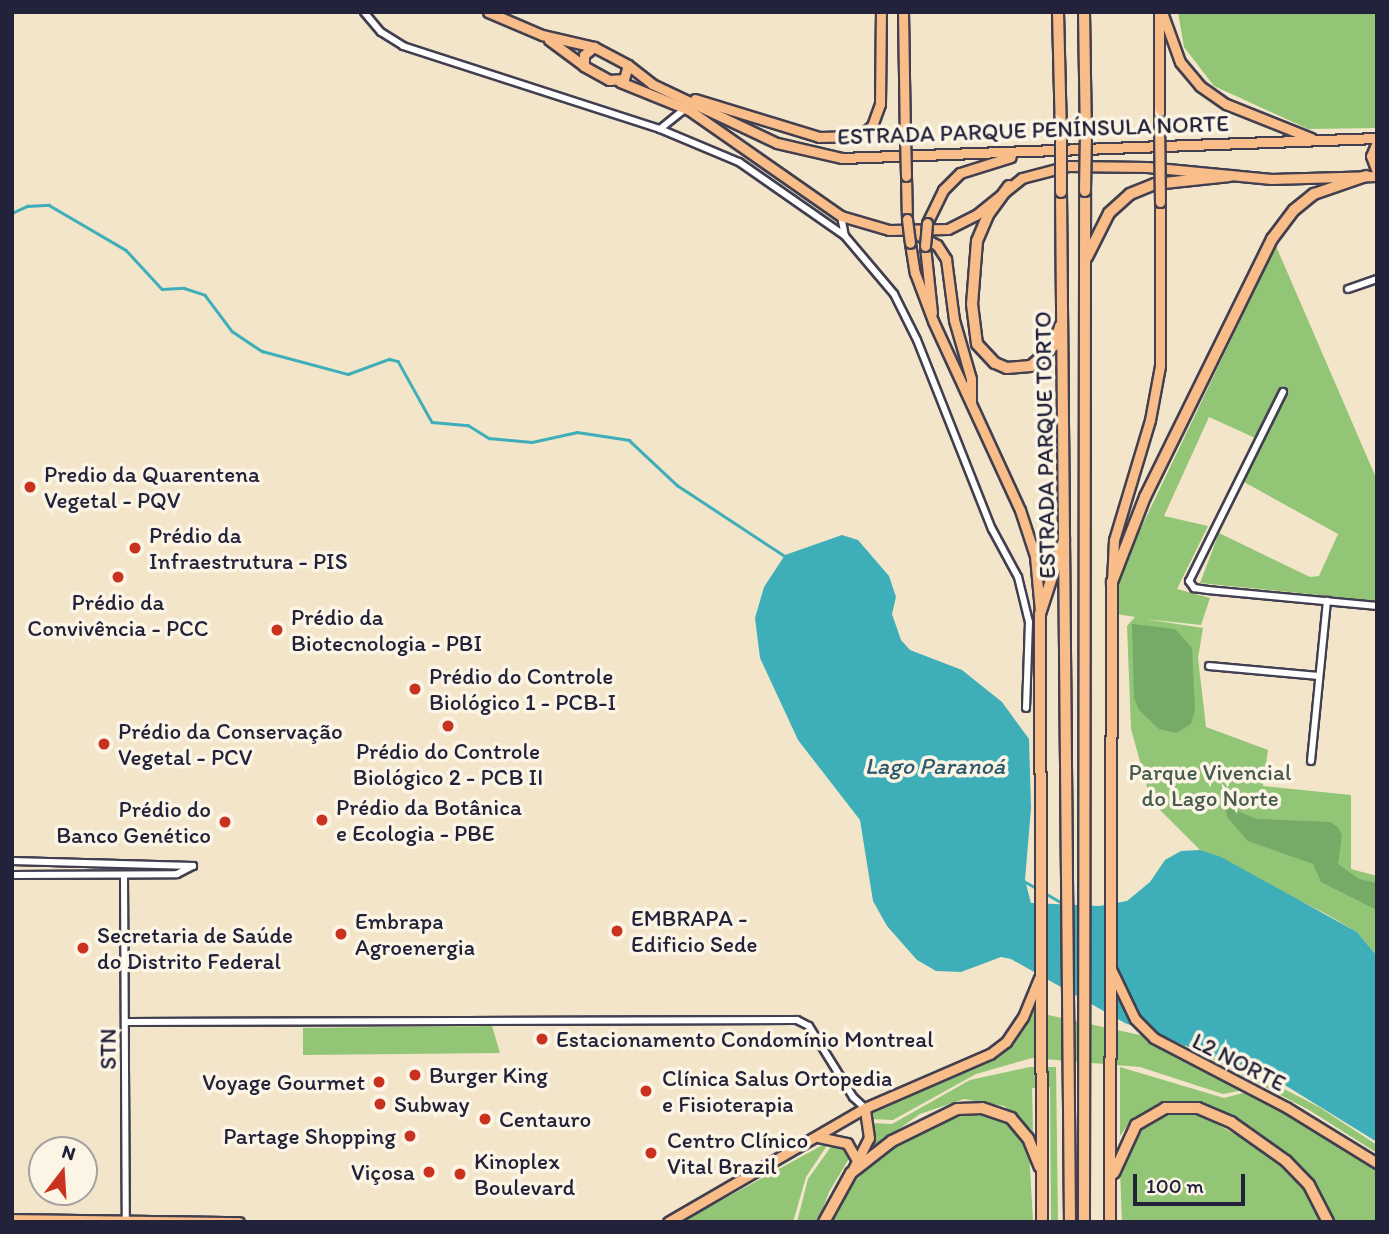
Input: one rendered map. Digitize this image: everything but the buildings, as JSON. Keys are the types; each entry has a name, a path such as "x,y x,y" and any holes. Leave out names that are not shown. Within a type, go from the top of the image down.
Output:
{"highway":[{"name":"ESTRADA PARQUE TORTO","path":"1058,12 1070,1222"},
{"name":"ESTRADA PARQUE TORTO","path":"1084,12 1084,1222"},
{"path":"1110,1222 1112,582 1145,497 1272,239 1307,199 1331,186 1373,174"},
{"path":"1084,268 1109,213 1130,194 1155,184 1230,176"},
{"path":"1009,186 988,215 977,242 972,304 977,344 995,363 1007,368 1031,366 1054,345 1063,316"},
{"path":"1042,1222 1044,1086 1040,614 1065,536"},
{"path":"824,1222 851,1173 920,1125 947,1112 974,1107 1003,1114 1017,1123 1042,1175"},
{"path":"1110,1194 1120,1152 1136,1125 1165,1108 1198,1108 1231,1122 1286,1161 1309,1185 1328,1222"}],"main road":[{"path":"488,12 542,35 594,47"},
{"path":"677,96 819,137 860,136 872,126 880,104 881,12"},
{"path":"903,12 906,219 915,274 933,321 1028,531 1035,556 1040,614"},
{"path":"1112,582 1114,540 1150,420 1160,366 1161,12"},
{"path":"1161,12 1180,62 1200,86 1226,104 1315,140"},
{"path":"542,35 584,66"},
{"path":"584,66 584,55 594,47"},
{"name":"ESTRADA PARQUE PENÍNSULA NORTE","path":"594,47 628,65 652,84 677,96 777,143 820,155 1377,140"},
{"path":"620,82 627,75 628,65"},
{"name":"ESTRADA PARQUE PENÍNSULA NORTE","path":"584,66 685,109 749,148 841,216 912,233 948,229 963,223 1009,186 1033,173 1068,166 1147,167 1230,176 1373,174"},
{"path":"1373,174 1371,156 1377,140"},
{"path":"933,321 925,246 927,223 943,190 960,173 985,162 1044,151"},
{"path":"912,233 937,245 946,259 954,320 971,379 971,403"},
{"name":"L2 NORTE","path":"1111,969 1124,1000 1144,1030 1204,1065 1286,1107 1377,1163"},
{"path":"668,1222 865,1108 972,1064 1006,1042 1033,998 1041,971"},
{"path":"851,1173 869,1138 865,1108"},
{"path":"811,1139 836,1137 847,1143 857,1160"},
{"path":"12,1219 239,1222"}],"street":[{"path":"364,12 381,32 403,46 660,129 774,182 845,236 894,294 917,340 992,529 1018,577 1029,622 1026,708"},
{"path":"660,129 685,109"},
{"path":"841,216 845,236"},
{"path":"1348,289 1377,279"},
{"path":"1283,392 1192,573 1191,584 1377,606"},
{"path":"1311,761 1327,601"},
{"path":"1209,666 1319,676"},
{"path":"12,861 193,866 180,873 12,875"},
{"name":"STN","path":"124,875 127,1221"},
{"path":"125,1021 797,1020 809,1026 853,1097 865,1108"},
{"path":"853,1097 854,1115"}],"green space":[{"path":"1178,12 1377,12 1377,128 1308,129 1214,86 1184,47"},
{"name":"Parque Vivencial do Lago Norte","path":"1276,246 1377,480 1377,601 1200,583 1219,533 1310,577 1319,576 1338,534 1244,482 1264,442 1209,417 1164,516 1208,526 1177,589 1210,598 1201,625 1145,619 1203,628 1198,658 1206,727 1268,750 1263,786 1351,795 1351,869 1377,876 1377,956 1357,932 1200,850 1151,801 1131,729 1127,626 1135,617 1117,614 1119,574"},
{"path":"1132,624 1175,629 1192,648 1195,710 1191,724 1176,733 1159,729 1139,710 1134,698"},
{"path":"1225,806 1257,819 1330,822 1338,827 1342,835 1338,864 1359,879 1377,883 1377,910 1321,882 1313,864 1248,841 1227,817"},
{"path":"1030,1011 1195,1047 1226,1059 1319,1107 1377,1145 1377,1153 1309,1110 1185,1045 1185,1061 1244,1090 1223,1094 1140,1067 1032,1058 976,1074 893,1120 870,1119 869,1115 993,1056"},
{"path":"492,1026 500,1053 303,1055 303,1028"},
{"path":"1030,1067 1056,1067 1058,1222 1051,1222 1050,1087 1032,1088 1033,1131 1004,1106 964,1099 920,1114 867,1152 870,1123 892,1124 970,1080"},
{"path":"1120,1067 1224,1098 1247,1092 1296,1119 1377,1169 1377,1222 1333,1222 1314,1184 1286,1154 1258,1132 1205,1105 1161,1103 1132,1119 1120,1136"},
{"path":"978,1110 1006,1121 1029,1150 1033,1222 830,1222 848,1188 887,1149 957,1112"},
{"path":"1171,1112 1203,1116 1266,1152 1309,1194 1324,1222 1122,1222 1120,1168 1140,1127"},
{"path":"830,1141 806,1177 793,1222 682,1222"},
{"path":"835,1141 850,1157 829,1192 818,1222 797,1222 808,1179"}],"water":[{"name":"Lago Paranoá","path":"842,535 858,540 889,576 896,597 892,614 901,640 910,650 962,670 1002,702 1029,739 1031,808 1025,880 1031,903 1099,906 1127,901 1150,882 1165,860 1181,851 1200,850 1221,857 1357,932 1377,956 1377,1142 1275,1079 1125,1023 1011,959 1001,957 961,972 936,971 917,960 887,926 873,901 860,820 798,740 760,658 755,618 764,587 785,555"}],"waterway":[{"path":"12,213 27,206 49,205 126,250 162,289 184,288 205,295 232,331 262,351 348,374 389,359 398,361 432,422 468,425 489,438 532,442 577,432 629,440 677,485 786,557"},
{"path":"1024,881 1036,888"},
{"path":"1045,893 1064,904"}],"place":[{"name":"Predio da Quarentena Vegetal - PQV","path":"30,487"},
{"name":"Prédio da Infraestrutura - PIS","path":"135,548"},
{"name":"Prédio da Convivência - PCC","path":"118,577"},
{"name":"Prédio da Biotecnologia - PBI","path":"277,630"},
{"name":"Prédio do Controle Biológico 1 - PCB-I","path":"415,689"},
{"name":"Prédio do Controle Biológico 2 - PCB II","path":"448,726"},
{"name":"Prédio da Conservação Vegetal - PCV","path":"104,744"},
{"name":"Prédio da Botânica e Ecologia - PBE","path":"322,820"},
{"name":"Prédio do Banco Genético","path":"225,822"},
{"name":"EMBRAPA - Edificio Sede","path":"617,931"},
{"name":"Embrapa Agroenergia","path":"341,934"},
{"name":"Secretaria de Saúde do Distrito Federal","path":"83,948"},
{"name":"Estacionamento Condomínio Montreal","path":"542,1039"},
{"name":"Burger King","path":"415,1075"},
{"name":"Voyage Gourmet","path":"379,1082"},
{"name":"Clínica Salus Ortopedia e Fisioterapia","path":"646,1091"},
{"name":"Subway","path":"380,1104"},
{"name":"Centauro","path":"485,1119"},
{"name":"Partage Shopping","path":"410,1136"},
{"name":"Centro Clínico Vital Brazil","path":"651,1153"},
{"name":"Viçosa","path":"429,1172"},
{"name":"Kinoplex Boulevard","path":"460,1174"}]}
